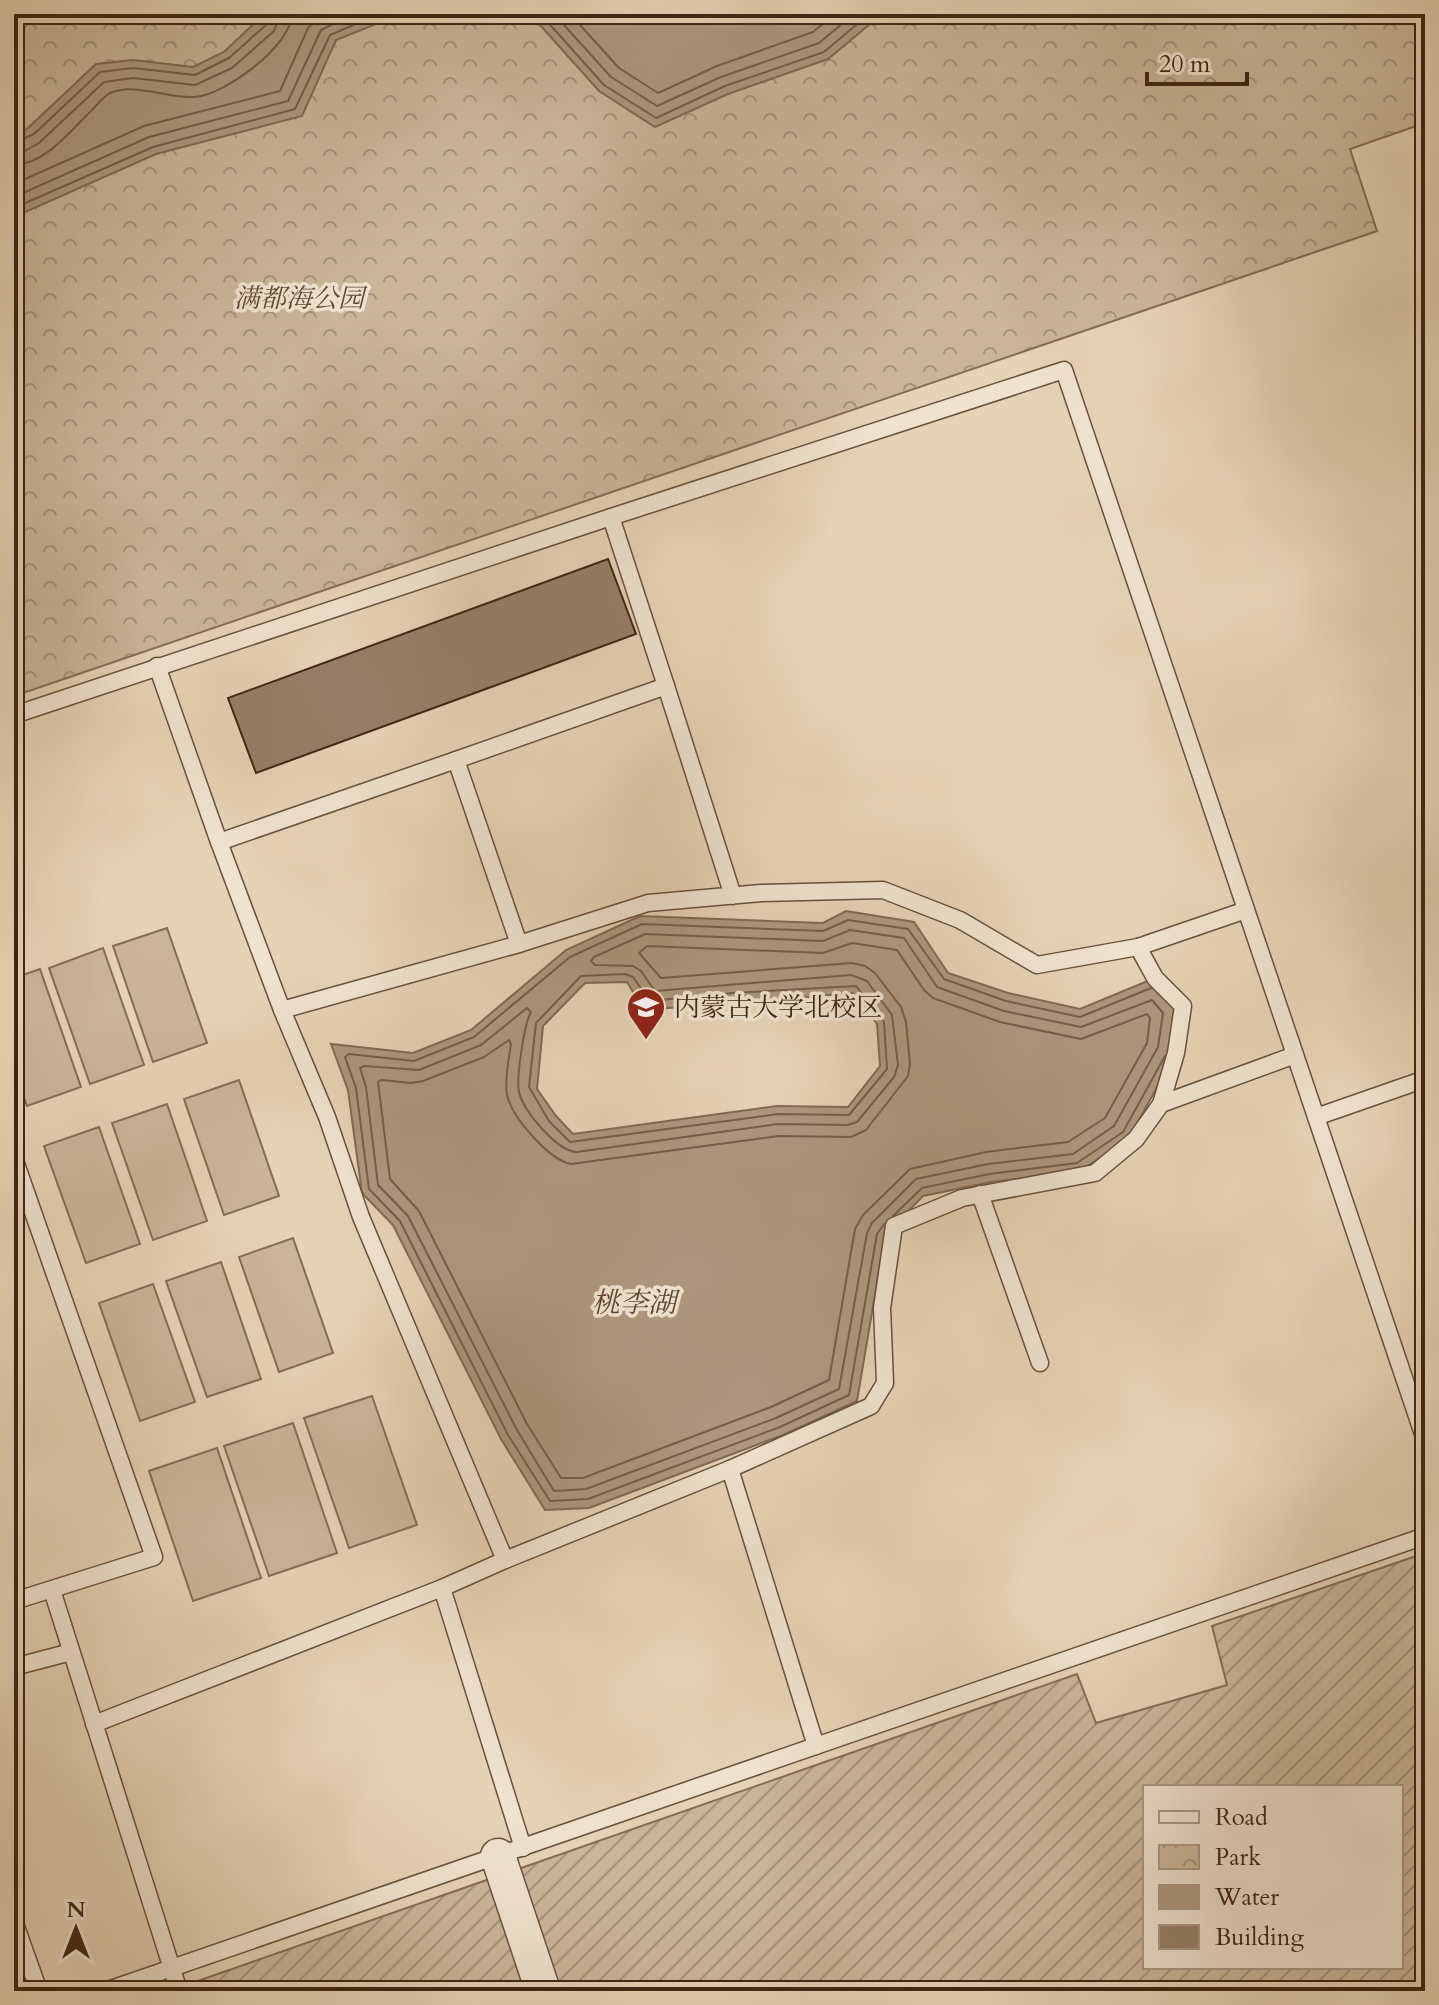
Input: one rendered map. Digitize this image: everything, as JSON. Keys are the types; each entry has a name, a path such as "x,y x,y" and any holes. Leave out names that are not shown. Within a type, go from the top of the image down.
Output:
{"street":[{"path":"510,1852 543,1991"}],"lane":[{"path":"14,715 1064,370 1425,1440"},
{"path":"611,517 733,896"},
{"path":"157,666 219,842 282,1010 327,1117 361,1217 505,1560"},
{"path":"219,842 666,686"},
{"path":"456,760 519,944"},
{"path":"282,1010 519,944 648,903 883,890 960,920 1037,965 1138,947 1246,910"},
{"path":"94,1724 442,1588 730,1469 871,1406 885,1383 882,1308 894,1226 962,1198 1095,1173 1136,1139 1161,1104 1176,1053 1183,1006 1155,978 1138,947"},
{"path":"1161,1104 1295,1055"},
{"path":"1316,1117 1425,1079"},
{"path":"14,1158 154,1557 14,1601"},
{"path":"980,1194 1040,1363"},
{"path":"730,1469 816,1746"},
{"path":"105,1991 1425,1536"},
{"path":"442,1588 510,1852"},
{"path":"52,1590 179,1991"},
{"path":"14,1667 71,1652"},
{"path":"14,1921 39,1991"}],"green space":[{"name":"满都海公园","path":"14,14 1425,14 1425,123 1350,149 1377,231 14,696"},
{"path":"167,928 207,1043 153,1062 113,946"},
{"path":"103,948 144,1065 90,1084 49,968"},
{"path":"40,969 81,1087 27,1106 14,1070 14,978"},
{"path":"239,1080 279,1196 224,1215 184,1099"},
{"path":"167,1104 207,1221 153,1240 112,1123"},
{"path":"99,1127 140,1244 86,1263 44,1146"},
{"path":"293,1238 333,1353 279,1372 239,1257"},
{"path":"221,1262 261,1379 207,1397 166,1281"},
{"path":"153,1284 195,1402 140,1421 99,1303"},
{"path":"372,1396 417,1525 349,1548 304,1418"},
{"path":"293,1423 337,1553 269,1576 224,1446"},
{"path":"217,1448 261,1578 193,1601 149,1471"},
{"path":"1425,1553 1425,1991 188,1991 186,1985 1077,1674 1096,1723 1227,1685 1212,1626"}],"water":[{"path":"264,14 401,14 336,40 302,116 156,154 14,217 14,136 28,128 96,64 133,60 193,67 224,52"},
{"path":"485,14 882,14 828,59 728,94 655,127 599,91 540,25"},
{"name":"桃李湖","path":"846,911 914,922 948,973 1008,993 1080,1009 1155,978 1183,1006 1176,1053 1129,1138 1080,1171 991,1182 923,1196 885,1235 857,1401 783,1435 589,1508 545,1510 501,1439 393,1225 362,1193 348,1090 331,1044 413,1053 471,1030 566,950 640,916 823,923","holes":["627,982 644,1010 853,993 877,1024 880,1066 848,1107 777,1106 573,1134 537,1089 543,1026 585,983"]}],"building":[{"path":"608,559 636,634 256,773 228,698"}],"place":[{"name":"内蒙古大学北校区","path":"646,1041"}]}
